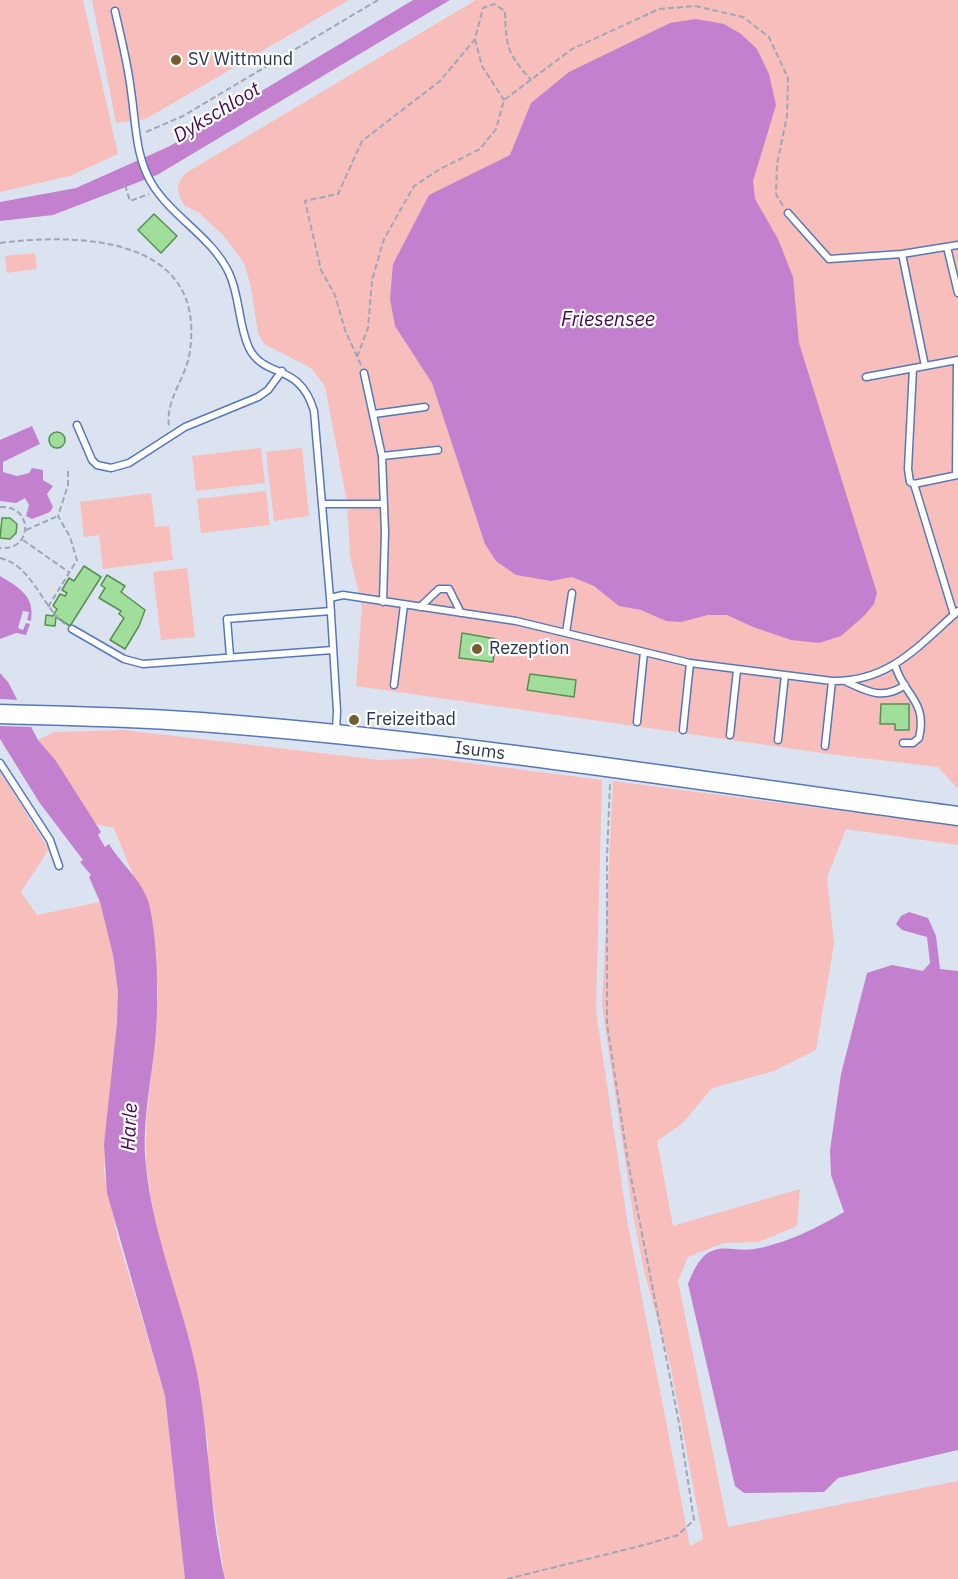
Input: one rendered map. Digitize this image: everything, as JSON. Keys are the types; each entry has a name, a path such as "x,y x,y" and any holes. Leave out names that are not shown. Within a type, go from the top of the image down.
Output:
{"main road":[{"name":"Isums","path":"0,714 202,722 336,735 613,768 958,816"}],"lane":[{"path":"116,11 131,90 140,157 151,182 166,205 222,262 234,286 249,349 266,366 282,371 305,388 314,411 331,611 337,711 336,735"},
{"path":"788,213 829,259 902,254 958,245"},
{"path":"948,247 958,293"},
{"path":"902,254 925,366"},
{"path":"866,377 958,360 957,475 914,484"},
{"path":"330,597 343,595 516,621 690,663 736,670 832,681 846,681 876,674 895,665 926,642 956,613 914,484 910,482 908,469 913,368"},
{"path":"77,425 92,460 97,465 111,468 129,463 171,435 258,397 268,390 282,371"},
{"path":"364,373 382,456 383,602"},
{"path":"374,414 425,407"},
{"path":"382,456 438,450"},
{"path":"322,504 384,504"},
{"path":"420,607 439,590 448,589 461,613"},
{"path":"566,633 572,593"},
{"path":"394,685 404,605"},
{"path":"230,657 227,619 331,611"},
{"path":"72,629 132,663 333,650"},
{"path":"637,722 644,652"},
{"path":"683,730 690,663"},
{"path":"895,665 900,680 918,705 919,738 913,743 903,743"},
{"path":"730,735 736,670"},
{"path":"778,740 785,675"},
{"path":"825,746 832,681"},
{"path":"846,681 880,695 890,694 905,685"},
{"path":"0,763 50,840 59,866"}],"path":[{"path":"136,136 183,116 378,0"},
{"path":"364,373 345,330 335,295 321,270 305,201 338,194 362,141 440,81 475,39 483,8 494,4 505,11 506,40 512,59 532,81"},
{"path":"357,357 368,328 372,280 384,239 414,186 440,169 480,149 496,129 504,100 572,49 659,9 695,6 743,17 769,37 788,78 787,116 777,164 776,194 788,213"},
{"path":"475,39 482,66 504,100"},
{"path":"125,185 130,201 157,191"},
{"path":"0,243 55,238 107,244 153,259 170,272 185,300 191,334 188,362 168,407 171,435"},
{"path":"48,607 70,573 76,556 58,516 68,485 68,470"},
{"path":"0,507 9,506 17,510 24,517 26,530 22,540 11,548 1,549 0,557 19,569 32,582 53,615 72,629"},
{"path":"26,530 58,516"},
{"path":"22,540 70,573"},
{"path":"507,1579 678,1535 694,1520 679,1423 628,1162 607,1024 607,857 613,768"}],"shaded area":[{"path":"0,0 83,0 118,154 70,176 0,192"},
{"name":"SV Wittmund","path":"92,0 349,0 146,119 116,123"},
{"path":"476,0 958,0 958,789 938,767 829,754 356,686 362,606 350,556 347,502 325,386 311,368 264,344 258,333 251,287 244,263 223,235 199,213 184,205 179,195 178,185 184,174"},
{"path":"35,253 37,269 7,273 5,256"},
{"path":"261,448 265,483 196,491 192,456"},
{"path":"302,448 309,516 274,521 266,452"},
{"path":"266,491 270,525 201,533 197,499"},
{"path":"151,493 155,527 169,526 173,560 103,569 99,535 84,537 80,502"},
{"path":"187,568 195,637 161,640 153,572"},
{"path":"123,730 380,760 431,758 602,780 596,1011 628,1225 690,1546 703,1539 671,1368 644,1271 634,1220 602,1006 613,781 958,826 958,845 846,829 827,878 834,944 816,1050 774,1071 712,1088 683,1123 657,1141 673,1226 800,1189 797,1226 759,1242 724,1243 688,1257 678,1281 728,1527 958,1481 958,1579 225,1579 208,1470 208,1442 154,1218 146,1164 146,1122 158,992 148,903 133,875 114,828 95,824 56,761 38,740 54,732"},
{"path":"0,772 49,849 21,892 37,915 100,902 113,955 118,991 117,1023 104,1170 117,1235 165,1396 185,1579 0,1579"}],"water":[{"path":"413,0 450,0 157,175 53,215 0,221 0,202 76,188 170,146"},
{"name":"Friesensee","path":"696,19 724,24 741,34 757,49 769,74 776,105 753,181 755,199 778,239 793,277 799,343 877,593 874,604 864,616 841,636 819,643 791,640 727,615 708,615 681,622 666,621 641,610 619,606 594,586 572,577 551,581 516,575 496,561 485,544 432,383 395,326 390,299 393,264 429,195 510,155 531,103 569,72 670,23"},
{"path":"32,426 40,444 3,462 3,472 17,476 29,473 32,468 43,470 43,480 53,486 47,494 53,507 50,512 32,519 26,516 29,505 25,498 16,503 0,501 0,440"},
{"path":"0,576 20,589 31,605 31,621 27,620 29,612 23,611 18,628 23,630 26,623 30,624 26,635 16,633 0,639"},
{"name":"Harle","path":"0,673 8,682 38,740 56,761 101,832 98,835 105,847 109,844 137,880 149,904 156,950 157,1017 146,1115 146,1166 155,1219 197,1373 216,1528 225,1579 185,1579 165,1396 107,1193 104,1144 117,1023 118,991 113,955 100,902 89,877 91,875 80,862 83,860 39,802 0,739"},
{"path":"909,912 928,918 936,936 940,969 958,971 958,1450 838,1478 824,1492 744,1493 735,1486 688,1284 700,1260 707,1253 717,1249 749,1250 766,1247 812,1229 844,1212 831,1175 830,1150 841,1074 867,973 892,965 923,971 930,963 927,937 902,930 896,924 901,916"}],"pier":[{"path":"0,699 20,700 34,727 0,726"}],"building":[{"path":"154,214 177,236 161,253 138,230"},
{"path":"57,432 65,440 57,448 49,440"},
{"path":"2,518 10,518 17,524 16,533 10,539 0,538"},
{"path":"84,566 101,577 70,626 56,617 55,626 45,625 46,615 53,616 57,609 53,606 60,594 65,596 67,593 62,590 69,578 74,581"},
{"path":"107,575 125,586 121,592 145,610 139,626 125,649 110,640 124,618 119,614 121,611 99,598 105,588 101,585"},
{"name":"Rezeption","path":"462,633 496,639 493,662 459,658"},
{"path":"530,674 576,680 574,697 527,690"},
{"path":"881,704 909,704 909,730 895,730 895,724 880,724"}],"place":[{"name":"SV Wittmund","path":"176,60"},
{"name":"Rezeption","path":"477,649"},
{"name":"Freizeitbad","path":"354,720"}],"water label":[{"name":"Dykschloot","path":"217,113"}]}
